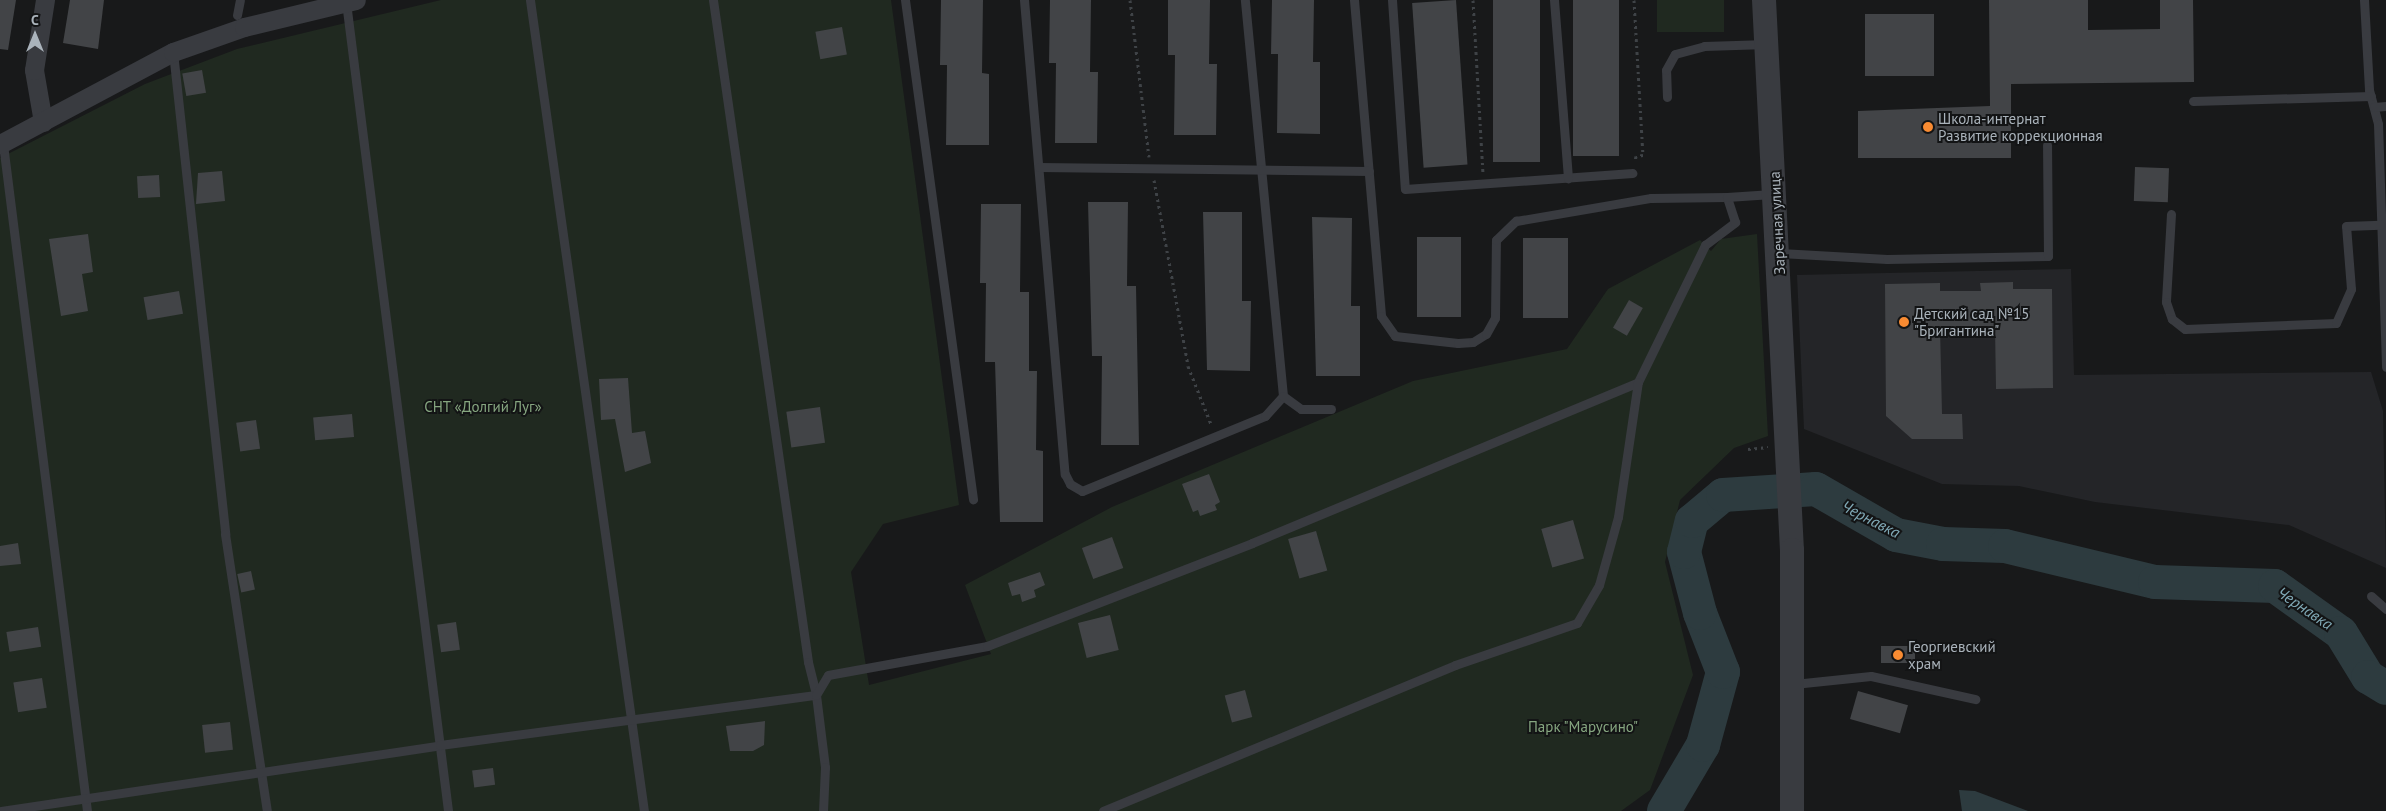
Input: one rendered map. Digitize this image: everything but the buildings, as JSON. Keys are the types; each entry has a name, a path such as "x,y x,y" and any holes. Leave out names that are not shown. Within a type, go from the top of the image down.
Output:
{"street":[{"path":"43,122 34,70 45,0"},
{"name":"Заречная улица","path":"1764,0 1780,253 1786,446 1792,550 1794,684 1792,811"},
{"path":"1,144 173,52 244,27 350,1"}],"lane":[{"path":"238,15 240,0"},
{"path":"530,0 644,811"},
{"path":"713,0 808,662 816,696 826,767 823,811"},
{"path":"905,0 973,499"},
{"path":"1024,0 1065,474 1070,484 1082,491 1265,416 1283,396 1245,0"},
{"path":"1354,0 1381,316 1395,336 1408,341 1473,342 1486,334 1495,318 1496,240 1516,222 1651,198 1727,197 1776,193"},
{"path":"1392,0 1405,189 1632,173"},
{"path":"1554,0 1568,178"},
{"path":"2364,0 2371,96 2374,106 2384,289 2386,367"},
{"path":"350,1 448,811"},
{"path":"1667,97 1666,70 1675,54 1704,46 1767,44"},
{"path":"173,52 224,534 267,811"},
{"path":"2193,101 2371,96"},
{"path":"2374,106 2386,106"},
{"path":"1,144 87,811"},
{"path":"1780,253 1886,259 2048,256 2047,145"},
{"path":"1039,167 1369,171"},
{"path":"1103,811 1455,665 1577,624 1599,585 1618,517 1638,382 1705,245 1734,222 1727,197"},
{"path":"2170,214 2166,302 2172,319 2185,329 2336,323 2351,289 2346,226 2380,225"},
{"path":"816,696 828,675 988,646 1252,543 1638,382"},
{"path":"1283,396 1301,409 1331,409"},
{"path":"2371,596 2386,609"},
{"path":"1794,684 1871,676 1975,699"},
{"path":"1,811 86,801 440,745 630,718 816,696"}],"path":[{"path":"1130,0 1145,142 1152,169 1188,366 1216,436"},
{"path":"1473,0 1484,184"},
{"path":"1632,173 1636,156 1643,155 1634,0"}],"shaded area":[{"path":"2071,269 2074,375 2371,372 2383,411 2386,568 2289,525 2095,502 2019,486 1942,484 1804,429 1797,275"},
{"path":"1959,790 1975,791 2028,811 1962,811"}],"green space":[{"name":"СНТ «Долгий Луг»","path":"441,0 891,0 959,505 883,524 851,572 869,685 991,654 965,585 1112,507 1413,381 1567,349 1608,289 1700,240 1711,251 1721,239 1757,234 1768,436 1734,448 1680,500 1665,562 1693,675 1650,790 1621,811 0,811 0,158 145,84 237,49"},
{"path":"1657,0 1724,0 1724,32 1657,32"}],"waterway":[{"name":"Чернавка","path":"1664,811 1703,745 1723,672 1700,613 1684,552 1692,521 1723,495 1816,489 1896,535 1943,544 2005,546 2155,582 2275,586 2341,633 2368,677 2386,688"}],"place":[{"name":"Школа-интернат Развитие коррекционная","path":"1928,127"},
{"name":"Детский сад №15 \"Бригантина\"","path":"1904,322"},
{"name":"Георгиевский храм","path":"1898,655"}],"park label":[{"name":"Парк \"Марусино\"","path":"1583,727"}]}
